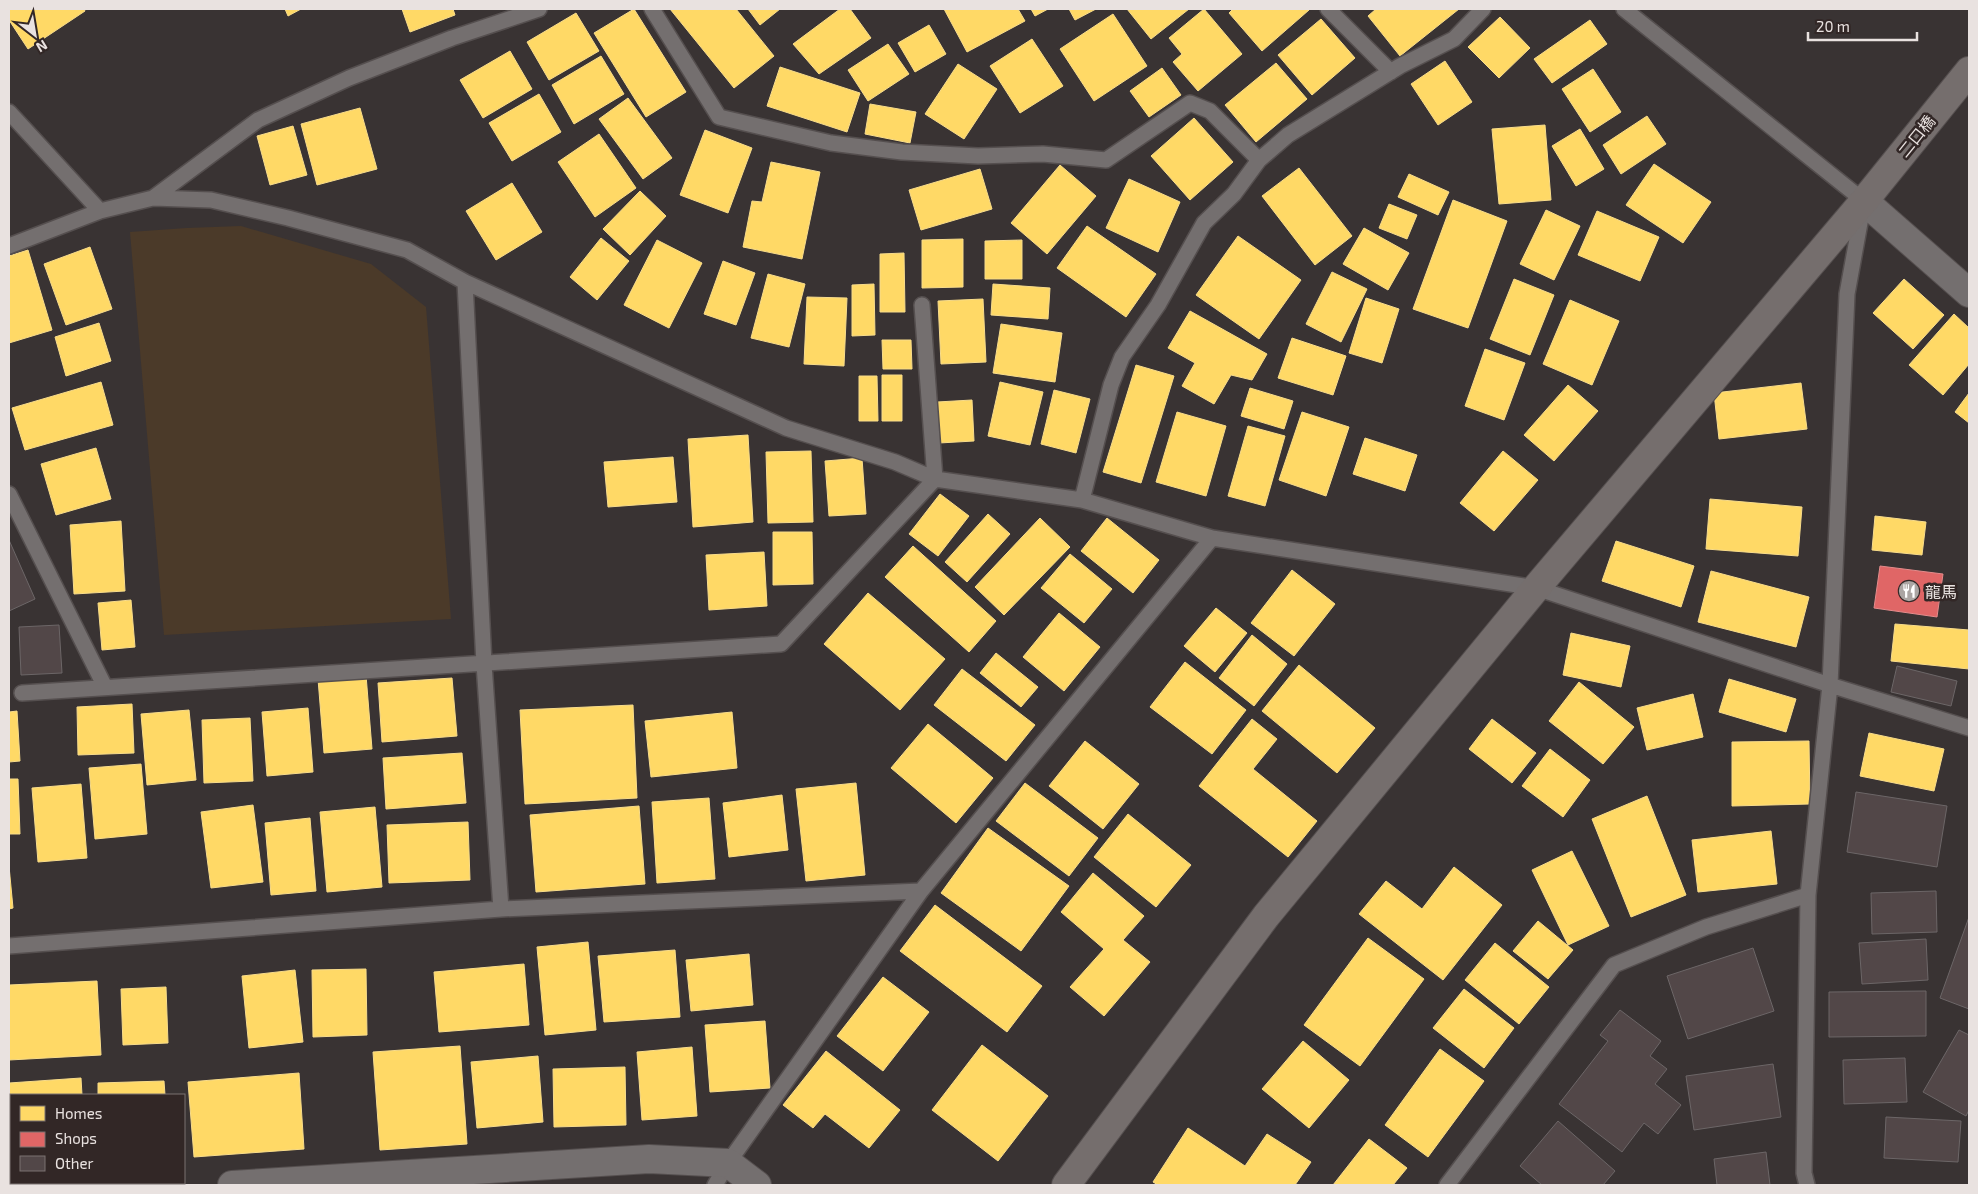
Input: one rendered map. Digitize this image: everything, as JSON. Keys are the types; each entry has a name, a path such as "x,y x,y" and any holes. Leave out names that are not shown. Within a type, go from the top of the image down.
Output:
{"street":[{"name":"二口橋","path":"1066,1185 1266,916 1536,588 1864,201 1969,71"},
{"path":"1864,201 1969,293"},
{"path":"232,1185 649,1159 722,1174 757,1185"}],"lane":[{"path":"153,198 258,120 349,78 452,38 539,9"},
{"path":"652,9 719,117 762,128 831,143 902,152 978,156 1043,154 1106,160 1190,103 1210,111 1259,160"},
{"path":"1328,9 1391,72"},
{"path":"1082,500 1111,385 1122,356 1158,305 1204,223 1234,194 1259,160 1288,135 1391,72 1454,39 1483,9"},
{"path":"1624,9 1864,201 1847,294 1830,685 1808,895 1804,1172 1807,1185"},
{"path":"9,112 100,211"},
{"path":"9,246 100,211 153,198 211,200 352,234 408,250 465,282 786,428 895,462 935,479 1082,500 1212,538 1536,588 1830,685 1969,728"},
{"path":"465,282 484,664 501,908"},
{"path":"22,693 781,644 935,479 922,304"},
{"path":"9,494 105,687"},
{"path":"722,1174 921,891 1212,538"},
{"path":"9,946 501,908 921,891"},
{"path":"1447,1185 1614,965 1706,927 1808,895"}],"shaded area":[{"path":"241,226 371,264 426,307 451,619 164,635 130,232"}],"building: Homes":[{"path":"9,9 84,9 85,11 28,49 9,20"},
{"path":"285,9 301,9 288,16"},
{"path":"402,9 453,9 455,15 410,32"},
{"path":"634,9 686,92 646,117 594,33"},
{"path":"670,9 736,9 774,56 734,88"},
{"path":"748,9 780,9 760,25"},
{"path":"840,9 850,9 871,38 819,74 793,44"},
{"path":"944,9 1018,9 1025,21 967,52"},
{"path":"1031,9 1048,9 1035,16"},
{"path":"1069,9 1096,9 1075,20"},
{"path":"1127,9 1189,9 1151,39"},
{"path":"1204,9 1242,54 1198,91 1173,62 1182,54 1169,38"},
{"path":"1233,9 1309,10 1262,51 1229,13"},
{"path":"1376,9 1459,9 1400,56 1368,16"},
{"path":"576,13 599,51 549,80 527,42"},
{"path":"1113,14 1147,66 1094,101 1060,49"},
{"path":"1500,17 1530,48 1499,78 1468,47"},
{"path":"1321,19 1355,58 1312,95 1278,55"},
{"path":"1590,20 1607,44 1552,83 1534,59"},
{"path":"929,25 946,54 915,72 898,43"},
{"path":"1032,39 1063,86 1020,113 990,66"},
{"path":"888,44 909,74 868,101 848,70"},
{"path":"510,51 532,89 483,118 460,80"},
{"path":"601,56 624,94 574,124 552,85"},
{"path":"1445,61 1472,102 1438,125 1411,84"},
{"path":"1276,63 1307,99 1256,142 1225,105"},
{"path":"958,64 997,89 964,139 925,114"},
{"path":"780,67 860,93 847,132 767,106"},
{"path":"1162,68 1181,95 1149,117 1130,91"},
{"path":"1593,69 1621,112 1590,132 1562,89"},
{"path":"539,94 561,132 512,161 489,123"},
{"path":"628,98 672,158 643,179 599,119"},
{"path":"870,104 916,112 910,143 865,134"},
{"path":"360,108 377,169 317,185 301,124"},
{"path":"1647,116 1666,144 1621,174 1603,145"},
{"path":"1194,118 1233,162 1190,200 1151,156"},
{"path":"1545,125 1551,200 1499,204 1492,129"},
{"path":"293,126 307,175 270,185 257,136"},
{"path":"1580,129 1604,169 1576,186 1552,146"},
{"path":"705,130 752,148 728,213 680,195"},
{"path":"599,134 636,188 595,217 558,162"},
{"path":"771,162 820,172 802,259 743,247 752,201 762,202"},
{"path":"1654,164 1711,202 1683,243 1626,205"},
{"path":"1060,165 1096,196 1047,254 1011,223"},
{"path":"1299,168 1352,236 1315,265 1262,196"},
{"path":"980,169 992,209 921,230 909,190"},
{"path":"1409,174 1449,192 1438,215 1398,197"},
{"path":"1129,179 1180,202 1158,252 1106,228"},
{"path":"512,183 542,232 496,260 466,211"},
{"path":"640,191 666,216 630,255 603,229"},
{"path":"1453,200 1507,221 1468,328 1413,309"},
{"path":"1389,204 1417,215 1407,239 1379,228"},
{"path":"1546,210 1580,226 1554,280 1520,264"},
{"path":"1597,211 1659,237 1640,281 1578,255"},
{"path":"1087,226 1156,274 1126,317 1057,268"},
{"path":"1364,228 1409,253 1388,290 1343,264"},
{"path":"1238,236 1301,280 1259,339 1196,295"},
{"path":"601,238 629,261 597,300 570,277"},
{"path":"963,239 963,287 922,288 922,240"},
{"path":"657,240 702,263 669,328 624,305"},
{"path":"1022,240 1022,279 985,279 985,241"},
{"path":"90,247 112,309 66,325 44,264"},
{"path":"28,250 52,330 9,343 9,256"},
{"path":"904,253 905,312 880,312 880,254"},
{"path":"723,261 755,273 736,325 704,314"},
{"path":"1332,272 1367,289 1341,342 1306,324"},
{"path":"768,274 805,284 789,347 751,338"},
{"path":"1514,279 1554,295 1530,355 1490,339"},
{"path":"1904,279 1944,315 1913,349 1873,313"},
{"path":"874,284 875,335 852,336 852,285"},
{"path":"993,284 1050,288 1048,319 991,315"},
{"path":"807,297 847,298 844,366 804,364"},
{"path":"1366,298 1399,309 1382,363 1349,353"},
{"path":"983,299 986,362 941,364 938,301"},
{"path":"1570,300 1619,321 1592,385 1543,364"},
{"path":"1190,311 1267,354 1252,380 1231,375 1214,404 1182,386 1195,363 1168,348"},
{"path":"1954,314 1969,328 1969,364 1943,395 1909,365"},
{"path":"99,323 111,361 66,376 55,337"},
{"path":"1001,324 1062,333 1055,382 993,373"},
{"path":"1292,338 1346,356 1333,395 1278,378"},
{"path":"882,340 911,340 912,369 883,369"},
{"path":"1485,349 1525,363 1504,420 1465,406"},
{"path":"1136,365 1174,376 1141,483 1103,472"},
{"path":"882,375 902,375 902,421 882,421"},
{"path":"859,376 877,376 878,421 859,421"},
{"path":"101,382 113,425 25,450 12,408"},
{"path":"1000,382 1043,392 1030,445 988,436"},
{"path":"1801,383 1807,429 1719,439 1714,393"},
{"path":"1568,385 1598,411 1554,461 1524,435"},
{"path":"1250,388 1293,401 1284,429 1241,416"},
{"path":"1054,390 1090,399 1076,453 1041,444"},
{"path":"1969,393 1969,423 1955,412"},
{"path":"972,400 974,441 939,443 937,402"},
{"path":"1177,412 1226,426 1206,496 1156,482"},
{"path":"1302,412 1349,427 1326,496 1279,480"},
{"path":"1248,426 1285,436 1265,506 1228,496"},
{"path":"748,435 753,522 693,527 688,439"},
{"path":"1365,438 1417,455 1405,491 1353,474"},
{"path":"96,448 111,499 56,515 41,464"},
{"path":"811,451 813,522 768,523 766,452"},
{"path":"1503,451 1538,480 1494,531 1460,503"},
{"path":"673,457 677,502 608,507 604,462"},
{"path":"862,458 866,514 829,516 825,461"},
{"path":"940,494 969,516 938,556 909,534"},
{"path":"1710,499 1802,507 1798,556 1706,549"},
{"path":"988,514 1010,534 967,582 945,562"},
{"path":"1875,516 1926,522 1922,555 1872,550"},
{"path":"1040,518 1070,547 1004,615 975,587"},
{"path":"1107,518 1159,560 1133,593 1081,551"},
{"path":"121,521 125,591 74,594 70,525"},
{"path":"773,532 812,532 813,584 773,585"},
{"path":"1616,541 1694,566 1681,607 1602,581"},
{"path":"913,546 996,621 969,652 885,577"},
{"path":"764,552 767,606 709,610 706,555"},
{"path":"1070,554 1112,589 1084,623 1041,588"},
{"path":"1292,570 1335,604 1294,656 1251,623"},
{"path":"1711,571 1809,597 1796,647 1698,622"},
{"path":"868,593 945,659 900,710 824,644"},
{"path":"131,600 135,647 102,650 98,603"},
{"path":"1216,608 1247,633 1215,672 1184,646"},
{"path":"1059,613 1100,647 1064,691 1023,657"},
{"path":"1895,624 1969,630 1969,669 1891,661"},
{"path":"1571,633 1630,646 1621,687 1563,675"},
{"path":"1252,635 1287,664 1254,706 1219,678"},
{"path":"996,653 1038,687 1021,707 980,673"},
{"path":"1185,662 1246,710 1212,754 1150,707"},
{"path":"1299,665 1375,728 1337,773 1262,711"},
{"path":"962,669 1035,725 1006,761 934,705"},
{"path":"366,675 372,749 324,753 318,679"},
{"path":"452,678 457,736 382,742 378,683"},
{"path":"1729,679 1796,699 1786,732 1719,712"},
{"path":"1579,682 1634,727 1603,764 1549,721"},
{"path":"1693,694 1703,737 1647,750 1637,708"},
{"path":"132,704 134,753 78,755 77,707"},
{"path":"633,705 637,798 525,804 520,710"},
{"path":"308,708 313,772 267,776 262,712"},
{"path":"189,710 196,780 147,785 141,714"},
{"path":"17,711 20,761 9,762 9,712"},
{"path":"732,712 737,768 651,777 645,721"},
{"path":"250,718 253,781 204,783 202,720"},
{"path":"1252,719 1277,739 1253,769 1317,821 1288,857 1199,786"},
{"path":"1492,719 1536,753 1512,783 1469,749"},
{"path":"928,724 993,778 956,823 891,768"},
{"path":"1869,733 1944,749 1934,791 1860,776"},
{"path":"1085,741 1139,784 1103,829 1049,786"},
{"path":"1809,741 1810,804 1732,806 1732,742"},
{"path":"1550,749 1590,780 1563,817 1522,786"},
{"path":"462,753 466,803 386,809 383,758"},
{"path":"141,764 147,834 95,839 89,768"},
{"path":"9,779 18,779 20,834 9,834"},
{"path":"856,783 865,875 806,881 796,789"},
{"path":"1025,783 1098,838 1069,876 996,821"},
{"path":"81,784 87,858 38,862 32,788"},
{"path":"782,795 788,850 729,857 723,803"},
{"path":"1647,796 1686,895 1631,917 1592,819"},
{"path":"709,798 715,879 657,883 652,802"},
{"path":"253,805 263,882 211,888 201,812"},
{"path":"639,806 645,884 536,892 530,815"},
{"path":"375,807 382,887 327,892 320,812"},
{"path":"1128,814 1191,865 1156,907 1094,857"},
{"path":"310,818 316,891 271,895 265,823"},
{"path":"468,822 470,880 389,883 387,825"},
{"path":"988,828 1069,886 1021,951 941,893"},
{"path":"1771,831 1777,884 1698,892 1692,840"},
{"path":"1572,851 1609,926 1568,945 1532,870"},
{"path":"9,866 13,908 9,909"},
{"path":"1454,867 1502,905 1443,980 1359,914 1386,881 1422,909"},
{"path":"1093,873 1144,916 1123,940 1150,962 1104,1016 1070,987 1104,949 1061,912"},
{"path":"935,905 1042,986 1007,1032 900,951"},
{"path":"1538,921 1573,950 1548,979 1513,951"},
{"path":"1368,938 1424,979 1360,1066 1304,1025"},
{"path":"588,942 596,1030 545,1035 537,947"},
{"path":"1495,943 1549,987 1519,1024 1465,980"},
{"path":"675,950 680,1017 604,1022 598,956"},
{"path":"749,954 753,1005 691,1011 686,960"},
{"path":"524,964 529,1025 439,1032 434,972"},
{"path":"366,969 367,1035 313,1037 312,970"},
{"path":"295,970 303,1042 249,1048 242,976"},
{"path":"883,977 929,1012 883,1071 837,1036"},
{"path":"97,981 101,1055 9,1060 9,985"},
{"path":"166,987 168,1043 123,1045 121,989"},
{"path":"1464,989 1514,1028 1484,1068 1433,1028"},
{"path":"765,1021 770,1088 710,1092 705,1025"},
{"path":"1303,1041 1349,1080 1309,1128 1262,1089"},
{"path":"982,1045 1048,1096 998,1161 932,1110"},
{"path":"460,1046 467,1144 380,1150 373,1052"},
{"path":"692,1047 697,1116 642,1120 637,1052"},
{"path":"1440,1049 1484,1081 1428,1157 1385,1125"},
{"path":"826,1051 900,1110 869,1148 825,1114 813,1128 783,1105"},
{"path":"538,1056 543,1122 477,1128 471,1062"},
{"path":"625,1067 626,1125 554,1127 553,1069"},
{"path":"299,1073 304,1149 194,1157 188,1082"},
{"path":"81,1078 82,1094 10,1094 9,1148 9,1083"},
{"path":"164,1081 165,1094 98,1094 98,1083"},
{"path":"1188,1128 1245,1166 1267,1134 1311,1162 1295,1185 1158,1185 1153,1182"},
{"path":"1369,1139 1407,1168 1393,1185 1333,1185"}],"building: Shops":[{"name":"龍馬","path":"1880,566 1943,574 1937,617 1874,608"}],"building: Other":[{"path":"9,540 35,599 9,611"},
{"path":"59,625 62,673 21,675 19,627"},
{"path":"1897,666 1957,681 1951,706 1891,692"},
{"path":"1856,792 1947,806 1937,867 1847,852"},
{"path":"1936,891 1937,932 1872,934 1871,893"},
{"path":"1969,917 1969,1009 1940,998"},
{"path":"1926,939 1928,980 1862,984 1859,943"},
{"path":"1753,948 1774,1011 1688,1039 1667,976"},
{"path":"1926,991 1926,1036 1829,1037 1829,992"},
{"path":"1620,1010 1661,1041 1650,1056 1667,1069 1655,1084 1681,1105 1658,1134 1644,1123 1622,1152 1559,1104 1608,1041 1600,1035"},
{"path":"1959,1030 1969,1035 1969,1110 1966,1116 1923,1092"},
{"path":"1905,1058 1907,1102 1844,1104 1843,1060"},
{"path":"1773,1064 1781,1117 1694,1130 1686,1076"},
{"path":"1886,1117 1961,1121 1958,1162 1884,1158"},
{"path":"1558,1121 1615,1171 1603,1185 1542,1185 1520,1166"},
{"path":"1766,1152 1770,1185 1717,1185 1714,1159"}],"place":[{"name":"龍馬","path":"1909,591"}]}
